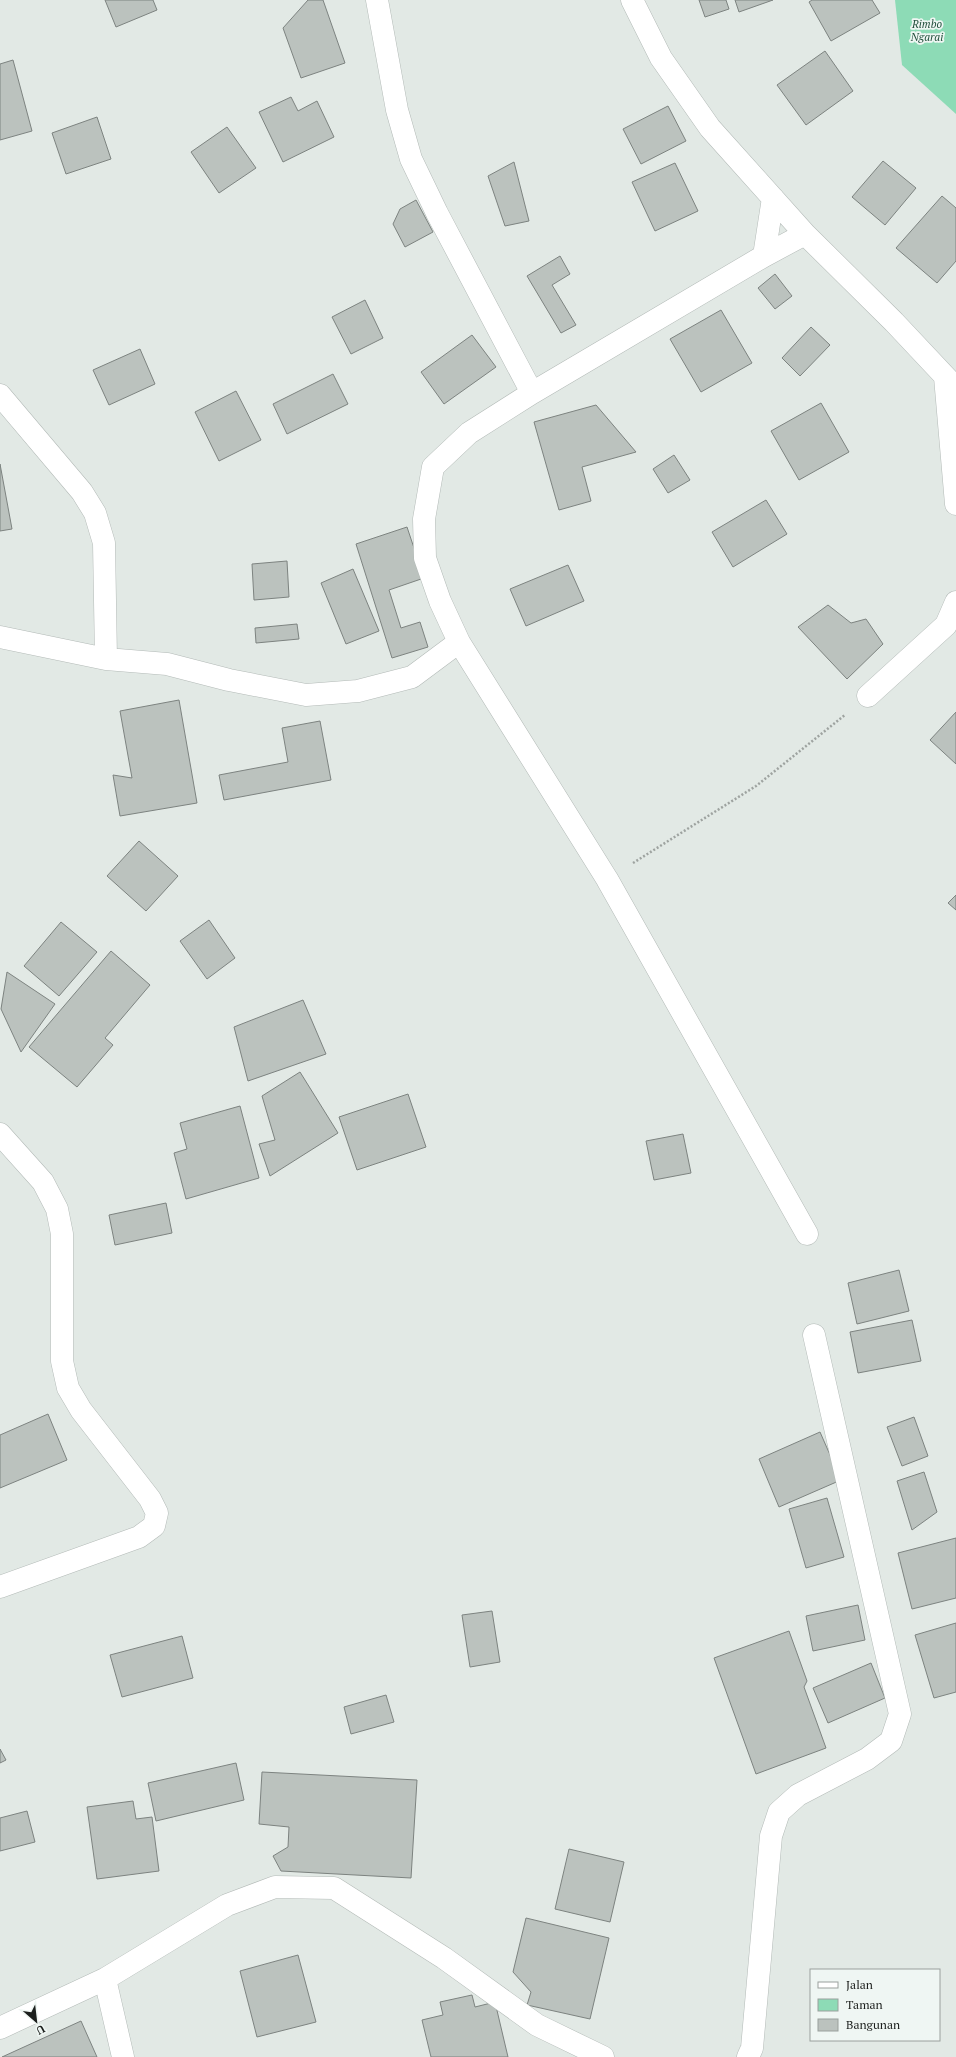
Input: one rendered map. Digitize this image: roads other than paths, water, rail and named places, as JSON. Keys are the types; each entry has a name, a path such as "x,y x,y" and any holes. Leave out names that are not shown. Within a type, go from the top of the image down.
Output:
{"street":[{"path":"378,0 397,110 412,159 436,213 532,393"},
{"path":"632,0 661,58 710,128 805,234 894,322 950,383 956,504"},
{"path":"764,256 773,198"},
{"path":"805,234 764,256 532,393 469,433 433,467 424,519 425,558 440,601 459,642 607,879 807,1234"},
{"path":"0,395 82,492 95,513 104,543 106,659"},
{"path":"868,696 946,625 956,602"},
{"path":"0,637 106,659 166,664 229,680 306,695 358,692 412,677 459,642"},
{"path":"0,1134 43,1182 57,1209 62,1234 62,1361 68,1388 81,1410 150,1499 157,1513 154,1526 139,1537 0,1587"},
{"path":"748,2057 752,2048 771,1836 780,1812 798,1795 867,1759 891,1741 900,1714 814,1335"},
{"path":"0,2028 105,1979 227,1905 275,1888 334,1888 444,1958 537,2025 602,2057"},
{"path":"105,1979 123,2057"}],"park label":[{"name":"Rimbo Ngarai","path":"927,30"}]}
